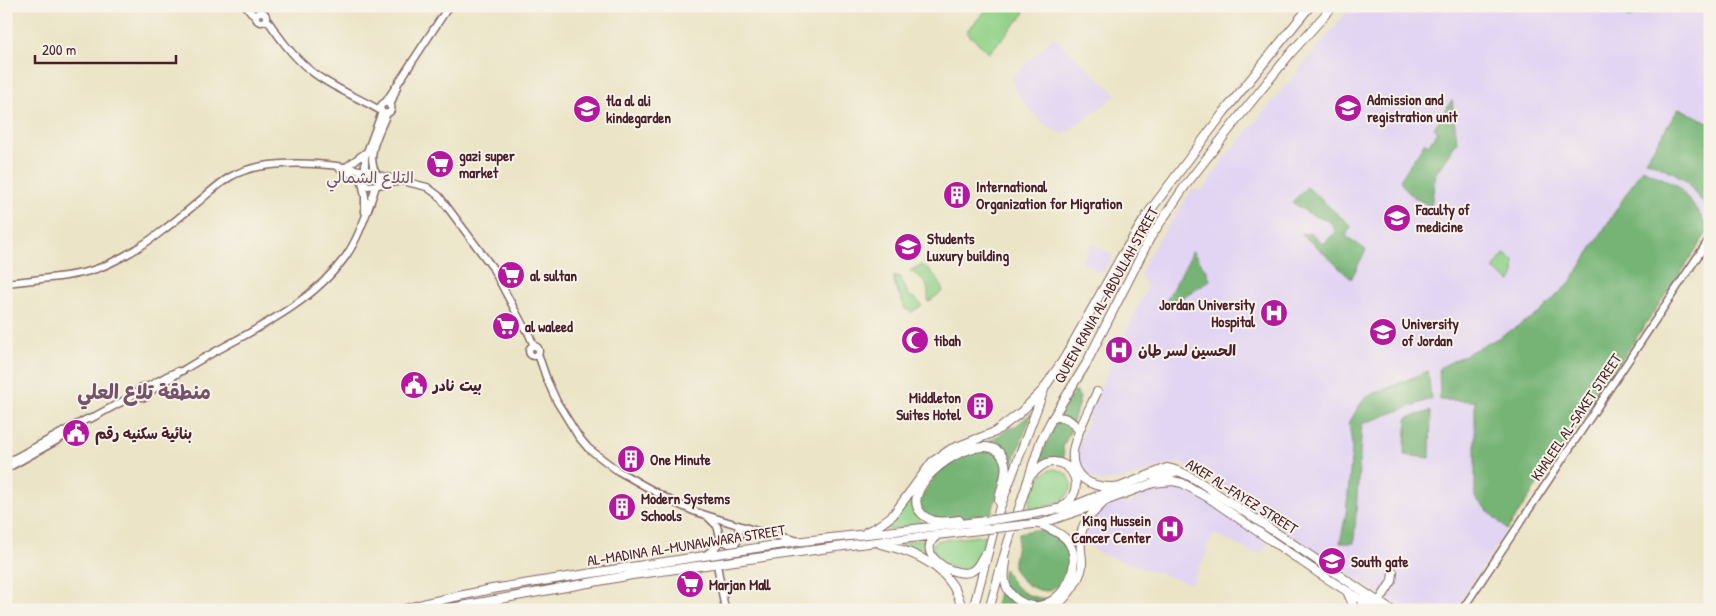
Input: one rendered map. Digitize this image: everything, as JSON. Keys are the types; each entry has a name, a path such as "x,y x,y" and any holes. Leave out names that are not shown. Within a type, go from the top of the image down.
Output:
{"main road":[{"name":"QUEEN RANIA AL-ABDULLAH STREET","path":"973,610 999,510 1045,387 1065,358 1121,257 1149,212 1224,112 1310,6"},
{"name":"QUEEN RANIA AL-ABDULLAH STREET","path":"988,610 1041,440 1083,370 1150,238 1239,118 1290,54 1333,6"},
{"path":"1239,118 1264,96"},
{"path":"860,534 878,526 893,515 932,462 951,449 995,432 1020,413 1045,387"},
{"path":"1058,509 1074,495 1076,484 1071,454 1077,428 1094,392 1073,453 1075,465 1082,477 1091,484 1106,487 1125,484"},
{"path":"1052,419 1055,417 1065,418 1071,421 1077,428"},
{"path":"976,524 962,520 933,521 923,515 916,506 918,495 930,476 943,462 961,452 985,447 995,450 1002,457 1006,466 999,498 999,510"},
{"path":"1030,477 1043,465 1052,462 1065,465 1073,475"},
{"name":"AKEF AL-FAYEZ STREET","path":"976,524 1073,506 1167,468 1178,471 1253,517 1365,600"},
{"path":"1134,490 1141,484 1178,471"},
{"name":"AKEF AL-FAYEZ STREET","path":"976,524 1036,524 1082,510 1162,481 1182,483 1225,508 1346,590 1378,606 1391,610"},
{"path":"1054,610 1072,589 1082,569 1080,534 1085,520 1105,501"},
{"name":"AL-MADINA AL-MUNAWWARA STREET","path":"401,610 492,589 803,541 976,524"},
{"name":"AL-MADINA AL-MUNAWWARA STREET","path":"440,610 609,579 940,534 976,524"},
{"path":"1006,549 1006,585 1015,598 1027,605 1036,606 1050,601 1061,592 1069,581 1075,564 1071,547 1063,537 1036,524"},
{"path":"940,534 929,543 929,551 934,559 957,572 965,573 976,568 989,547"},
{"path":"874,542 907,551 941,571 953,583 962,610"},
{"path":"1378,606 1392,581 1394,572"},
{"path":"1346,590 1355,610"}],"street":[{"path":"246,6 261,17"},
{"path":"251,6 312,72 346,93 383,112 390,111 386,104 389,94 398,84 449,6"},
{"path":"362,100 386,104"},
{"path":"364,218 365,196 360,175 364,170 366,152 383,112"},
{"path":"6,463 125,400 140,394 146,396 148,390 266,325 312,291 346,257 376,186 380,182 371,163 383,112"},
{"path":"346,167 366,152"},
{"path":"6,283 77,273 106,265 128,254 220,184 238,173 278,164 316,164 364,170 427,187 436,193 447,206 492,266 525,329 532,347 530,353 536,355 561,408 578,436 588,448 618,471 676,503 708,516 738,525 780,537 803,541"},
{"path":"335,166 361,180 368,186 402,181"},
{"name":"KHALEEL AL-SAKET STREET","path":"1462,610 1710,238"},
{"path":"6,469 89,422 90,419"},
{"path":"708,516 717,526 721,540 729,544 736,542 740,538 738,525"},
{"path":"703,557 715,548 721,540"},
{"path":"717,564 725,610"},
{"path":"1359,610 1365,600"}],"shaded area":[{"name":"University of Jordan","path":"1352,6 1710,6 1710,228 1455,610 1404,610 1181,462 1123,479 1101,481 1089,478 1079,467 1078,447 1096,397 1147,287 1140,275 1150,253 1192,190 1202,191 1224,159"},
{"path":"1054,37 1117,95 1063,135 1041,122 1015,91 1012,77"},
{"path":"1092,243 1113,256 1103,274 1081,262"},
{"name":"King Hussein Cancer Center","path":"1149,475 1172,481 1228,514 1266,540 1267,545 1264,551 1256,554 1215,534 1205,549 1208,551 1191,584 1101,554 1087,545 1085,542 1085,526 1093,514 1105,506 1113,495 1131,505"}],"green space":[{"path":"990,6 1017,6 1025,13 989,53 966,32"},
{"path":"1612,6 1639,6 1630,19"},
{"path":"1452,100 1457,142 1436,173 1431,206 1413,196 1405,189 1400,180 1425,142 1428,145 1438,131 1434,128"},
{"path":"1679,108 1710,123 1710,212 1685,180 1646,160"},
{"path":"1642,169 1677,185 1697,210 1709,230 1507,530 1475,498 1475,401 1440,400 1439,368 1498,338 1538,314 1571,281"},
{"path":"1307,187 1351,226 1346,236 1366,250 1351,279 1301,234 1311,233 1323,244 1336,232 1330,222 1308,213 1292,202"},
{"path":"1192,251 1206,270 1210,280 1186,295 1175,306 1165,304 1186,265"},
{"path":"1504,254 1514,260 1514,276 1510,282 1493,269"},
{"path":"921,265 935,276 943,291 928,302 928,291 925,283 920,277 910,271"},
{"path":"900,276 909,296 916,299 922,305 912,312 905,309 895,285 894,277"},
{"path":"1428,371 1431,399 1362,424 1354,543 1340,543 1346,513 1352,446 1349,423 1364,398"},
{"path":"1073,392 1077,392 1080,398 1070,432 1063,446 1064,458 1050,458 1041,461 1040,459 1057,419"},
{"path":"1431,411 1430,458 1404,455 1407,418"},
{"path":"1032,413 1010,470 1008,454 1002,448 987,442 1017,425"},
{"path":"980,449 998,454 1004,467 992,513 944,520 925,515 920,502 930,483 951,462"},
{"path":"1054,469 1064,472 1069,477 1071,487 1069,493 1064,498 1050,505 1028,510 1038,479 1047,471"},
{"path":"913,494 912,504 914,513 920,520 929,525 882,530 897,517"},
{"path":"1033,530 1056,535 1066,544 1070,551 1070,567 1067,574 1062,581 1048,591 1036,589 1026,584 1018,576 1013,566 1019,533"},
{"path":"985,535 978,560 970,569 953,568 942,563 934,556 933,544 936,541"},
{"path":"926,539 924,549 928,559 897,543"},
{"path":"1004,569 1014,584 1023,592 1033,597 1056,600 1047,610 995,610"}],"place":[{"name":"Admission and registration unit","path":"1348,108"},
{"name":"tla al ali kindegarden","path":"587,109"},
{"name":"gazi super market","path":"440,164"},
{"name":"International Organization for Migration","path":"957,195"},
{"name":"Faculty of medicine","path":"1397,218"},
{"name":"Students Luxury building","path":"908,247"},
{"name":"al sultan","path":"511,275"},
{"name":"Jordan University Hospital","path":"1274,313"},
{"name":"al waleed","path":"506,326"},
{"name":"University of Jordan","path":"1383,332"},
{"name":"tibah","path":"915,340"},
{"name":"الحسين لسر طان","path":"1119,350"},
{"name":"بيت نادر","path":"414,385"},
{"name":"Middleton Suites Hotel","path":"980,406"},
{"name":"بنائية سكنيه رقم","path":"76,433"},
{"name":"One Minute","path":"631,459"},
{"name":"Modern Systems Schools","path":"622,507"},
{"name":"King Hussein Cancer Center","path":"1170,529"},
{"name":"South gate","path":"1332,561"},
{"name":"Marjan Mall","path":"690,584"}],"district":[{"name":"التلاع الشمالي","path":"370,177"},
{"name":"منطقة تلاع العلي","path":"144,391"}]}
